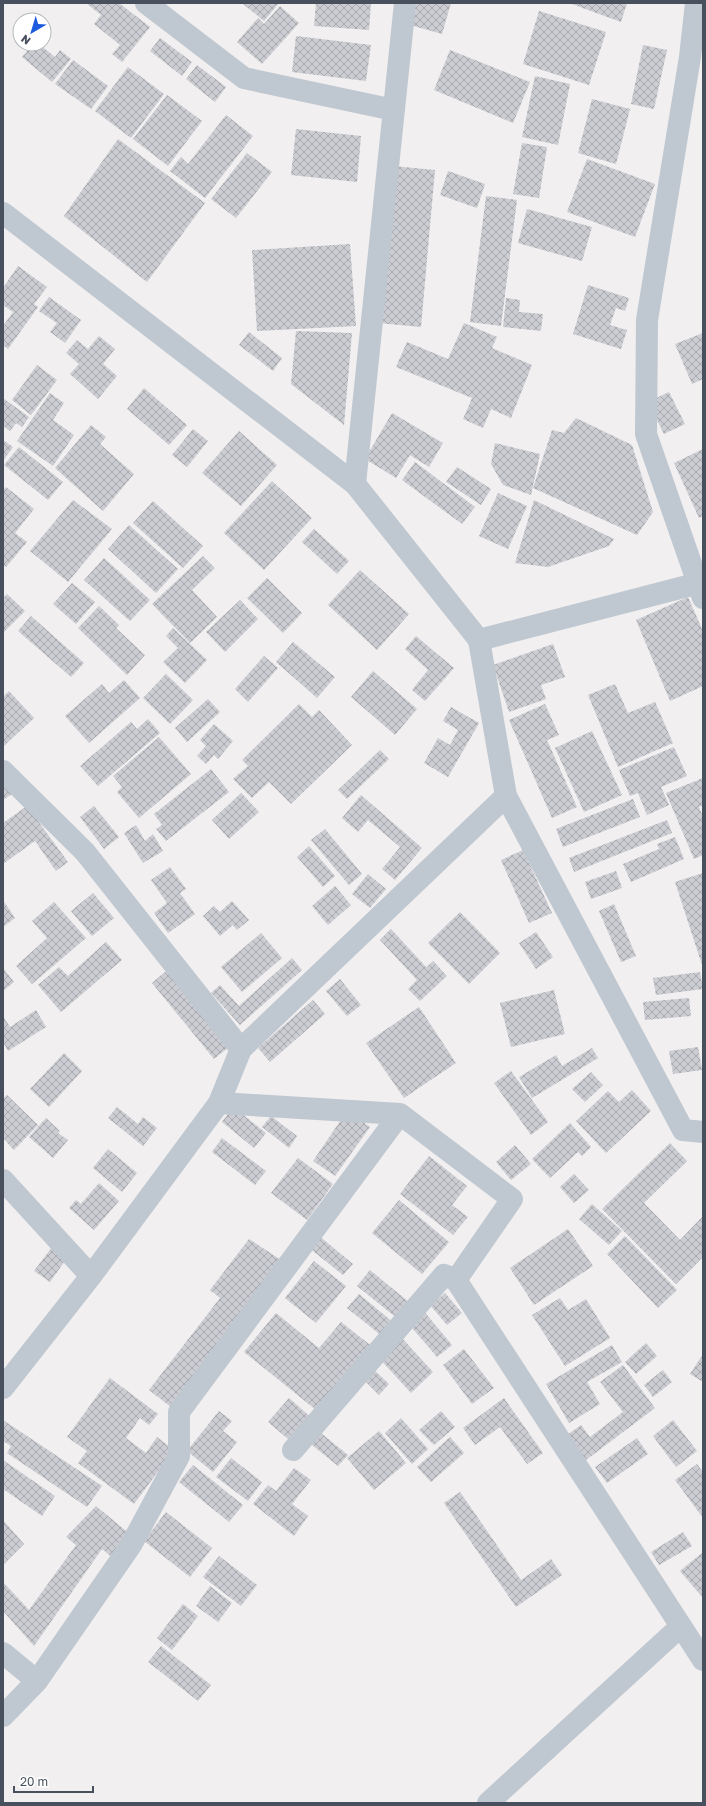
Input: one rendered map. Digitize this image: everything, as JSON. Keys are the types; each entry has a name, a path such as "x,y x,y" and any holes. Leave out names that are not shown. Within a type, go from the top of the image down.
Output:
{"street":[{"path":"146,3 244,78 394,110"},
{"path":"355,484 405,3"},
{"path":"479,640 701,588 646,434 647,320 696,64 696,3"},
{"path":"3,213 355,484 479,640 506,796 683,1130 703,1132"},
{"path":"3,771 85,852 241,1049"},
{"path":"3,1388 91,1276 219,1103 241,1049 506,796"},
{"path":"219,1103 400,1114 512,1199 456,1280"},
{"path":"3,1716 38,1681 131,1545 179,1456 179,1412 400,1114"},
{"path":"3,1180 91,1276"},
{"path":"293,1450 444,1275 456,1280 703,1660"},
{"path":"488,1803 680,1626"},
{"path":"3,1653 38,1681"}],"building":[{"path":"86,3 119,3 150,27 122,62 112,54 120,45 94,24 101,15"},
{"path":"242,3 279,3 264,21"},
{"path":"316,3 371,3 369,30 314,26"},
{"path":"416,3 451,3 442,34 410,25"},
{"path":"569,3 627,3 621,22"},
{"path":"280,6 299,23 262,64 237,42 258,18 264,24"},
{"path":"539,11 606,32 589,85 523,64"},
{"path":"296,36 371,45 366,81 292,72"},
{"path":"160,38 192,62 182,76 150,51"},
{"path":"643,45 667,50 654,109 631,104"},
{"path":"60,50 71,59 52,82 22,57 26,52 49,52 55,57"},
{"path":"450,50 530,82 513,123 434,90"},
{"path":"73,60 108,86 91,109 55,84"},
{"path":"197,65 226,87 215,102 186,79"},
{"path":"128,67 164,94 131,138 95,111"},
{"path":"535,76 570,84 558,145 522,137"},
{"path":"167,95 202,121 168,166 133,139"},
{"path":"592,99 630,109 616,164 578,153"},
{"path":"226,115 253,136 205,198 170,171 181,157 188,164"},
{"path":"296,129 361,136 357,182 291,175"},
{"path":"118,139 205,203 147,282 64,216"},
{"path":"522,143 547,147 539,198 513,194"},
{"path":"247,153 272,172 236,218 211,199"},
{"path":"587,159 655,184 635,237 567,212"},
{"path":"393,166 435,170 421,327 378,323"},
{"path":"448,171 485,184 477,208 440,195"},
{"path":"486,196 517,200 501,326 470,322"},
{"path":"527,209 592,227 582,261 518,243"},
{"path":"350,244 356,326 257,331 252,250"},
{"path":"18,266 47,287 34,304 38,307 8,349 3,345 3,326 13,312 3,305 3,288"},
{"path":"588,285 629,298 625,311 616,308 610,325 627,330 621,349 573,334"},
{"path":"49,297 81,320 65,343 50,332 57,323 39,311"},
{"path":"506,298 520,300 519,312 543,314 541,331 503,327"},
{"path":"464,323 497,337 492,348 532,365 511,418 491,409 483,428 463,419 472,398 396,367 407,342 448,359"},
{"path":"296,331 352,333 344,425 291,384"},
{"path":"249,332 282,358 273,371 239,345"},
{"path":"703,333 703,379 692,384 675,344"},
{"path":"99,336 115,349 103,364 117,376 98,399 70,374 79,364 66,353 77,340 88,349"},
{"path":"37,365 57,380 31,415 12,400"},
{"path":"144,388 187,425 169,445 127,409"},
{"path":"669,392 685,424 664,434 648,402"},
{"path":"50,393 64,403 53,420 74,435 53,466 17,441"},
{"path":"3,398 29,417 22,427 16,423 10,431 3,426"},
{"path":"392,413 443,443 429,467 410,455 396,478 365,459"},
{"path":"576,418 632,445 653,512 637,535 533,488 552,430 564,433"},
{"path":"91,425 106,437 100,444 134,474 103,511 55,468"},
{"path":"193,429 208,441 187,467 172,455"},
{"path":"239,431 277,465 241,506 202,473"},
{"path":"3,440 13,447 3,461"},
{"path":"495,443 540,454 531,495 503,485 491,464"},
{"path":"19,447 63,482 48,500 4,465"},
{"path":"703,449 703,516 699,518 674,463"},
{"path":"415,462 475,507 462,524 402,480"},
{"path":"457,467 491,489 481,505 446,482"},
{"path":"272,481 312,518 264,570 224,533"},
{"path":"6,487 34,509 15,533 27,542 6,567 3,565 3,490"},
{"path":"498,493 527,506 508,549 479,536"},
{"path":"73,500 112,529 68,582 30,551"},
{"path":"534,500 614,539 609,546 548,567 515,563"},
{"path":"153,501 203,546 183,568 133,523"},
{"path":"129,525 178,569 156,593 108,549"},
{"path":"314,529 349,561 337,574 302,542"},
{"path":"203,556 215,568 192,590 217,617 190,643 152,604"},
{"path":"104,558 150,600 130,621 84,580"},
{"path":"360,570 409,614 377,650 328,605"},
{"path":"267,578 302,613 283,633 247,598"},
{"path":"72,583 95,602 76,624 53,604"},
{"path":"7,594 25,611 3,633 3,598"},
{"path":"688,597 703,631 703,686 670,701 636,620"},
{"path":"240,600 258,619 225,652 206,632"},
{"path":"99,606 119,625 116,628 145,655 127,675 78,628"},
{"path":"31,616 84,663 71,677 18,631"},
{"path":"173,628 207,660 185,683 163,662 178,648 166,636"},
{"path":"416,636 454,668 425,701 412,690 428,670 405,649"},
{"path":"293,642 335,677 317,698 276,662"},
{"path":"553,644 565,677 541,685 546,699 509,712 493,665"},
{"path":"264,656 278,668 248,702 235,689"},
{"path":"373,671 417,709 395,735 351,697"},
{"path":"166,674 193,700 170,724 143,698"},
{"path":"124,680 140,698 89,743 65,716 102,684 109,693"},
{"path":"615,684 628,713 655,702 673,743 618,767 588,695"},
{"path":"9,691 34,718 4,746 3,697"},
{"path":"208,699 220,712 187,742 175,728"},
{"path":"299,704 312,717 319,710 352,745 291,804 269,782 252,798 233,779 248,766 242,760"},
{"path":"545,704 559,735 547,740 577,807 552,818 509,720"},
{"path":"451,707 479,723 448,777 424,763 438,738 450,745 458,730 443,721"},
{"path":"148,719 160,733 98,786 80,766 131,722 137,729"},
{"path":"214,724 233,741 218,759 214,755 206,764 197,756 206,746 200,740"},
{"path":"592,731 622,795 584,812 555,748"},
{"path":"159,737 191,774 139,818 117,792 122,787 113,776"},
{"path":"674,747 687,776 661,787 669,805 647,815 638,793 630,796 619,770"},
{"path":"380,750 389,759 347,799 338,790"},
{"path":"211,769 229,792 166,841 156,829 162,825 154,814"},
{"path":"703,778 703,805 699,807 703,817 703,855 694,859 666,793"},
{"path":"3,780 12,794 3,800"},
{"path":"241,793 259,812 229,839 212,820"},
{"path":"361,795 422,848 395,880 382,869 400,847 368,820 358,832 342,818"},
{"path":"633,799 640,817 563,847 556,829"},
{"path":"27,806 68,862 56,871 35,841 3,864 3,823"},
{"path":"94,806 119,837 104,849 80,817"},
{"path":"667,820 672,833 574,872 569,858"},
{"path":"136,825 145,841 153,834 163,851 143,863 124,833"},
{"path":"325,829 362,874 349,885 311,840"},
{"path":"675,837 684,859 631,882 623,864 659,849 657,844"},
{"path":"309,846 335,876 323,887 297,857"},
{"path":"523,850 552,913 529,923 501,860"},
{"path":"170,867 186,889 180,893 195,914 168,933 154,913 167,903 151,880"},
{"path":"616,871 622,888 591,899 585,882"},
{"path":"703,873 703,968 675,882"},
{"path":"368,874 386,889 370,908 352,894"},
{"path":"335,886 351,905 328,925 312,906"},
{"path":"93,893 114,918 92,936 71,911"},
{"path":"3,900 15,918 3,927"},
{"path":"232,901 249,920 237,930 233,925 220,936 203,916 214,906 220,912"},
{"path":"54,902 86,938 32,984 16,966 47,938 32,921"},
{"path":"614,904 636,956 621,962 599,911"},
{"path":"460,912 500,953 469,984 428,943"},
{"path":"391,929 426,967 433,961 447,976 420,1001 408,989 417,980 380,940"},
{"path":"536,932 553,957 536,969 519,943"},
{"path":"261,933 282,958 242,992 221,967"},
{"path":"106,942 122,960 61,1012 38,985 59,967 68,976"},
{"path":"292,958 302,970 240,1025 211,993 220,985 239,1006"},
{"path":"3,968 14,982 3,991"},
{"path":"166,971 229,1047 214,1059 152,983"},
{"path":"700,972 703,989 656,995 653,978"},
{"path":"340,979 361,1005 347,1016 326,991"},
{"path":"554,990 565,1034 511,1047 500,1003"},
{"path":"689,998 691,1016 645,1020 643,1002"},
{"path":"313,1000 325,1014 270,1062 258,1048"},
{"path":"419,1007 456,1063 404,1098 366,1043"},
{"path":"36,1010 46,1027 8,1051 3,1042 3,1016 10,1027"},
{"path":"698,1047 702,1070 673,1074 669,1051"},
{"path":"592,1048 598,1058 532,1098 519,1077 556,1055 562,1066"},
{"path":"64,1053 82,1071 49,1107 30,1089"},
{"path":"511,1071 548,1122 531,1135 494,1083"},
{"path":"591,1072 603,1085 585,1102 572,1089"},
{"path":"632,1090 651,1111 606,1153 576,1121 608,1091 619,1102"},
{"path":"7,1095 38,1125 14,1150 3,1138 3,1099"},
{"path":"117,1107 138,1124 143,1117 157,1128 143,1146 108,1118"},
{"path":"233,1107 266,1133 254,1148 222,1122"},
{"path":"347,1111 370,1127 335,1176 313,1161"},
{"path":"271,1116 297,1136 289,1148 262,1127"},
{"path":"46,1118 60,1131 58,1133 68,1140 53,1158 29,1137"},
{"path":"570,1123 591,1147 582,1156 578,1152 550,1178 532,1159"},
{"path":"222,1138 266,1171 255,1185 212,1152"},
{"path":"670,1143 687,1161 644,1203 680,1240 703,1216 703,1257 676,1284 602,1209"},
{"path":"515,1145 531,1164 511,1180 496,1162"},
{"path":"108,1149 137,1173 122,1192 93,1168"},
{"path":"429,1156 467,1186 452,1205 468,1217 453,1235 400,1194"},
{"path":"298,1158 333,1184 307,1220 271,1193"},
{"path":"574,1174 589,1190 574,1203 560,1187"},
{"path":"99,1183 119,1201 94,1230 69,1208 76,1200 81,1204"},
{"path":"399,1200 449,1242 422,1274 372,1233"},
{"path":"592,1204 622,1231 609,1245 579,1219"},
{"path":"568,1229 593,1266 534,1305 510,1268"},
{"path":"318,1235 353,1264 343,1275 308,1247"},
{"path":"625,1236 677,1290 658,1308 607,1254"},
{"path":"249,1239 281,1260 172,1408 149,1390 220,1298 210,1290"},
{"path":"52,1247 67,1258 50,1282 34,1271"},
{"path":"314,1261 346,1286 316,1323 285,1298"},
{"path":"370,1270 410,1303 398,1319 357,1286"},
{"path":"445,1293 462,1313 447,1325 430,1305"},
{"path":"359,1294 394,1323 383,1337 347,1308"},
{"path":"560,1298 568,1310 586,1299 610,1338 565,1366 532,1315"},
{"path":"422,1309 452,1345 437,1357 407,1322"},
{"path":"276,1313 319,1348 341,1322 374,1348 321,1414 244,1352"},
{"path":"401,1337 433,1372 411,1393 378,1357"},
{"path":"646,1343 657,1356 636,1374 625,1362"},
{"path":"612,1345 622,1362 587,1382 600,1404 569,1423 546,1384"},
{"path":"464,1349 494,1388 472,1404 443,1365"},
{"path":"703,1354 703,1382 690,1374"},
{"path":"623,1365 655,1408 586,1460 567,1435 581,1425 590,1437 623,1412 600,1382"},
{"path":"370,1366 389,1384 379,1395 360,1376"},
{"path":"663,1370 672,1382 653,1397 644,1385"},
{"path":"110,1378 158,1414 149,1425 140,1418 126,1438 146,1453 157,1437 174,1450 134,1504 78,1463 87,1451 67,1437"},
{"path":"289,1398 314,1420 294,1444 268,1422"},
{"path":"504,1398 543,1453 527,1464 500,1427 475,1445 463,1428"},
{"path":"219,1411 232,1421 223,1431 237,1442 213,1472 187,1451"},
{"path":"441,1411 455,1427 434,1445 419,1430"},
{"path":"401,1418 428,1449 412,1464 385,1433"},
{"path":"3,1420 102,1486 87,1507 7,1453 11,1446 3,1441"},
{"path":"673,1420 697,1451 676,1467 653,1436"},
{"path":"316,1429 348,1455 338,1466 307,1441"},
{"path":"379,1431 406,1463 374,1490 347,1458"},
{"path":"450,1437 464,1453 431,1482 417,1467"},
{"path":"637,1438 648,1454 607,1483 595,1467"},
{"path":"231,1458 262,1482 248,1501 216,1477"},
{"path":"3,1460 55,1496 42,1516 3,1489"},
{"path":"697,1464 703,1472 703,1518 675,1480"},
{"path":"193,1465 243,1505 229,1522 179,1482"},
{"path":"294,1468 311,1480 292,1504 308,1516 294,1536 253,1504 268,1485 276,1491"},
{"path":"460,1492 521,1580 551,1559 562,1575 516,1607 444,1503"},
{"path":"96,1506 131,1535 114,1559 102,1549 34,1646 3,1611 3,1582 29,1610 76,1545 66,1537"},
{"path":"166,1512 212,1548 190,1577 144,1541"},
{"path":"3,1520 24,1544 3,1565"},
{"path":"683,1532 692,1546 659,1565 651,1552"},
{"path":"703,1552 703,1598 680,1571"},
{"path":"219,1556 257,1585 241,1606 203,1577"},
{"path":"210,1586 232,1603 218,1622 196,1606"},
{"path":"183,1604 198,1616 172,1650 157,1638"},
{"path":"161,1646 211,1685 198,1701 148,1662"}]}
